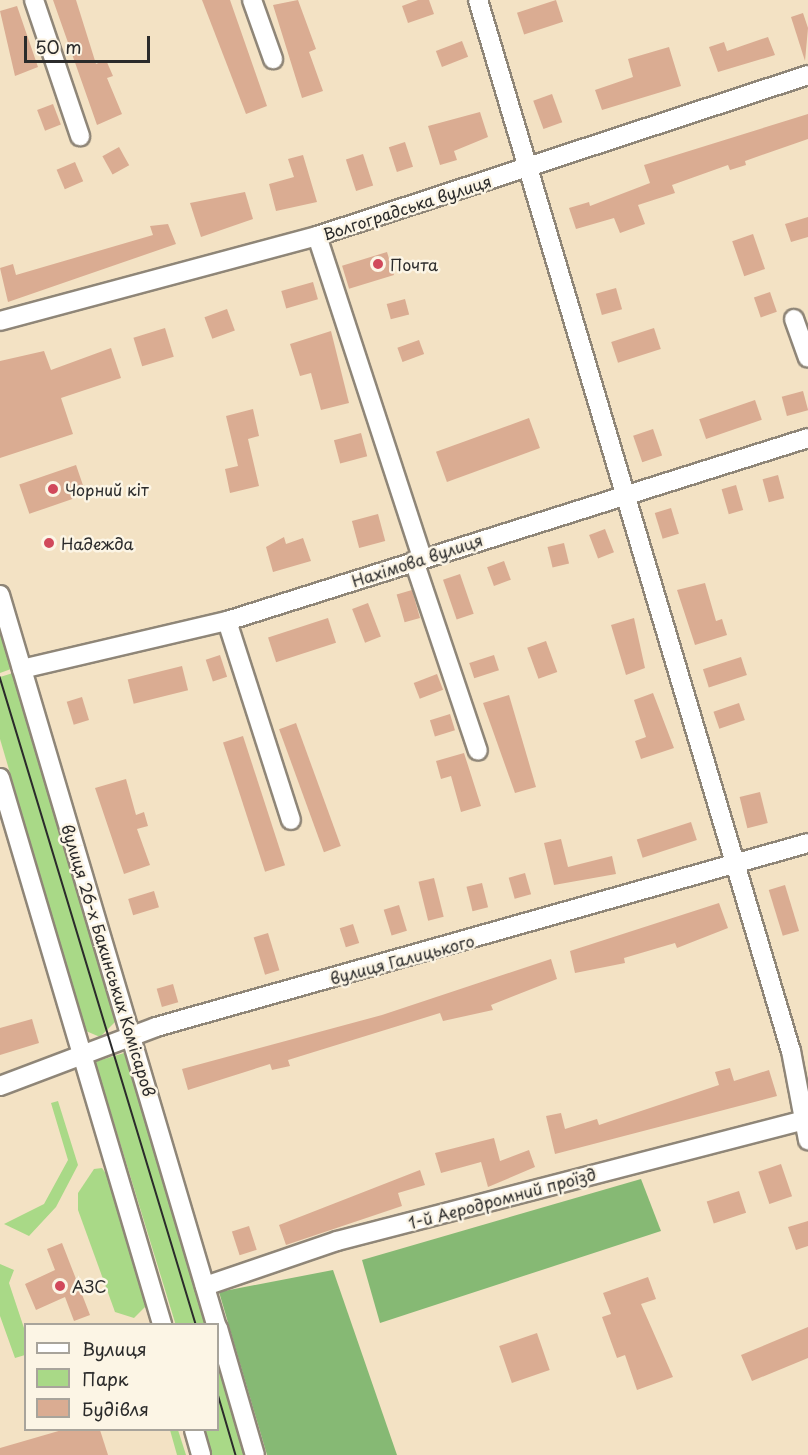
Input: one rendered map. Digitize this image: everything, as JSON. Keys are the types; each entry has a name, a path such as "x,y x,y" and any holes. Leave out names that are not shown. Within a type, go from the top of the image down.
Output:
{"street":[{"path":"34,0 80,136"},
{"path":"252,0 273,59"},
{"path":"478,0 626,494 734,867 800,1048 802,1120 808,1140"},
{"name":"Волгоградська вулиця","path":"0,321 317,236 808,75"},
{"path":"317,236 478,751"},
{"path":"794,319 808,358"},
{"name":"Нахімова вулиця","path":"22,669 226,621 808,438"},
{"name":"вулиця 26-х Бакинських Комісаров","path":"0,595 216,1323"},
{"path":"226,621 291,820"},
{"path":"0,778 162,1323"},
{"name":"вулиця Галицького","path":"0,1086 168,1023 734,867 808,843"},
{"name":"1-й Аеродромний проїзд","path":"205,1286 337,1241 802,1120"},
{"name":"вулиця 26-х Бакинських Комісаров","path":"219,1334 255,1455"},
{"path":"194,1431 201,1455"}],"green space":[{"path":"0,632 11,669 0,673"},
{"path":"13,673 115,1022 100,1037 86,1031 0,739 0,677"},
{"path":"124,1053 207,1323 175,1323 95,1062"},
{"path":"58,1101 78,1165 56,1207 29,1236 4,1224 44,1204 68,1160 51,1103"},
{"path":"102,1168 109,1178 147,1305 134,1318 115,1312 78,1210 78,1193 94,1169"},
{"path":"641,1179 661,1231 380,1323 362,1260"},
{"path":"0,1264 14,1270 9,1283 24,1328 24,1355 15,1358 0,1316"},
{"path":"333,1270 397,1455 267,1455 219,1292"},
{"path":"219,1368 244,1455 212,1455 205,1431 219,1431"},
{"path":"170,1431 178,1431 186,1455 177,1455"}],"building":[{"path":"53,0 76,0 96,64 106,60 113,76 107,78 122,114 97,125"},
{"path":"202,0 230,0 267,106 246,114"},
{"path":"298,0 316,49 309,52 323,91 302,98 273,5"},
{"path":"418,0 429,0 434,14 408,23 402,6"},
{"path":"556,0 563,22 524,35 517,13"},
{"path":"17,6 38,67 15,76 0,11"},
{"path":"803,13 808,28 805,61 791,17"},
{"path":"768,37 775,55 718,72 709,47 724,42 727,51"},
{"path":"462,41 468,57 442,67 436,51"},
{"path":"669,47 681,86 602,110 595,90 633,77 628,59"},
{"path":"552,94 562,122 543,129 533,101"},
{"path":"53,104 61,125 45,131 37,110"},
{"path":"480,112 488,137 454,151 457,160 440,165 428,126"},
{"path":"808,114 808,139 745,161 746,165 730,170 728,165 672,185 675,193 638,205 645,224 620,233 614,218 576,229 569,208 589,202 590,206 650,183 644,165"},
{"path":"405,142 413,167 397,172 389,147"},
{"path":"119,147 129,165 113,175 102,156"},
{"path":"363,154 373,185 356,191 346,160"},
{"path":"303,155 317,202 276,211 269,184 294,177 288,159"},
{"path":"75,162 83,181 65,189 57,170"},
{"path":"245,192 253,219 201,237 190,203"},
{"path":"808,217 808,237 791,242 785,224"},
{"path":"168,224 176,244 8,302 0,268 13,264 16,275 153,235 150,226"},
{"path":"753,234 765,269 744,276 732,241"},
{"path":"387,252 394,275 349,289 342,266"},
{"path":"313,282 318,299 286,308 281,291"},
{"path":"616,288 622,309 602,315 596,294"},
{"path":"770,292 777,312 761,317 754,298"},
{"path":"405,299 409,314 391,319 387,304"},
{"path":"227,309 235,331 212,339 204,317"},
{"path":"165,328 174,357 142,366 133,338"},
{"path":"654,328 661,349 618,363 611,342"},
{"path":"331,331 349,403 321,410 311,373 300,376 290,344"},
{"path":"419,340 424,354 403,362 397,348"},
{"path":"111,348 121,378 61,398 73,434 0,458 0,361 44,351 51,370"},
{"path":"803,391 808,410 787,416 782,397"},
{"path":"755,400 762,420 706,439 699,419"},
{"path":"253,409 259,436 248,439 259,486 230,493 225,469 238,466 226,416"},
{"path":"529,418 540,448 447,482 436,452"},
{"path":"653,429 662,455 642,462 633,436"},
{"path":"361,433 367,456 340,463 334,440"},
{"name":"Чорний кіт","path":"76,465 86,494 29,514 19,485"},
{"path":"778,475 784,498 769,502 763,479"},
{"path":"736,485 743,510 729,514 722,489"},
{"path":"671,508 679,534 663,539 655,513"},
{"path":"378,514 385,541 359,548 352,521"},
{"path":"605,529 614,552 598,558 589,535"},
{"path":"284,537 286,544 303,538 311,561 273,572 266,547"},
{"path":"564,543 569,563 553,567 548,547"},
{"path":"504,561 511,580 494,586 487,567"},
{"path":"460,574 474,614 457,620 443,580"},
{"path":"705,583 716,621 722,619 727,635 695,645 677,590"},
{"path":"412,590 420,618 405,622 397,594"},
{"path":"368,603 381,637 365,643 352,609"},
{"path":"328,618 336,643 276,662 268,637"},
{"path":"634,618 645,668 626,675 611,625"},
{"path":"546,641 557,672 538,679 527,648"},
{"path":"220,655 227,677 213,682 206,660"},
{"path":"494,655 499,670 474,678 469,663"},
{"path":"741,657 747,675 709,687 703,669"},
{"path":"182,666 188,690 134,704 128,680"},
{"path":"437,674 443,690 420,699 414,683"},
{"path":"653,693 674,748 641,759 635,741 646,737 634,700"},
{"path":"509,695 536,787 515,793 483,703"},
{"path":"82,697 89,720 74,725 67,702"},
{"path":"739,703 745,720 719,729 713,712"},
{"path":"450,714 455,730 435,736 430,720"},
{"path":"296,723 341,846 324,852 279,729"},
{"path":"243,736 285,865 265,872 223,742"},
{"path":"464,753 481,806 461,812 451,776 441,779 436,761"},
{"path":"126,779 136,815 144,812 148,826 137,829 150,865 124,874 95,788"},
{"path":"760,792 768,823 747,828 740,797"},
{"path":"691,822 697,840 643,858 637,840"},
{"path":"561,839 568,867 612,856 616,874 554,885 544,843"},
{"path":"525,873 531,894 515,899 509,878"},
{"path":"434,878 444,917 428,921 418,882"},
{"path":"482,883 488,907 473,911 466,887"},
{"path":"785,885 799,931 783,936 769,890"},
{"path":"154,891 159,907 133,915 128,899"},
{"path":"719,903 728,928 677,948 675,943 624,958 625,963 575,973 570,951"},
{"path":"399,905 407,931 392,935 384,910"},
{"path":"353,924 359,943 346,947 340,928"},
{"path":"268,933 279,970 265,975 254,937"},
{"path":"551,959 557,979 491,1005 493,1010 443,1021 440,1013 288,1060 290,1066 272,1070 270,1064 188,1090 182,1069 382,1015"},
{"path":"173,984 178,1002 162,1007 157,989"},
{"path":"32,1019 39,1043 0,1055 0,1028"},
{"path":"730,1068 734,1081 769,1070 777,1096 555,1154 546,1116 561,1113 565,1129 597,1119 599,1125 719,1085 715,1072"},
{"path":"494,1138 500,1161 529,1150 535,1167 488,1187 481,1162 441,1173 435,1153"},
{"path":"781,1164 792,1196 769,1204 758,1172"},
{"path":"420,1170 425,1185 398,1193 402,1206 286,1245 279,1225"},
{"path":"739,1191 746,1213 714,1223 707,1202"},
{"path":"808,1221 808,1246 796,1250 788,1227"},
{"path":"249,1226 257,1250 240,1255 232,1232"},
{"path":"62,1243 90,1315 74,1321 65,1297 36,1310 25,1284 55,1270 47,1249"},
{"path":"648,1277 656,1299 641,1304 673,1377 637,1390 625,1355 617,1358 602,1317 611,1314 603,1293"},
{"path":"808,1327 808,1358 752,1381 741,1355"},
{"path":"537,1333 550,1370 512,1383 499,1346"},
{"path":"59,1431 100,1431 108,1455 0,1455 0,1448"}],"tram line":[{"path":"0,677 196,1323"},
{"path":"219,1397 236,1455"}],"place":[{"name":"Почта","path":"378,264"},
{"name":"Чорний кіт","path":"53,489"},
{"name":"Надежда","path":"49,543"},
{"name":"АЗС","path":"60,1286"}]}
